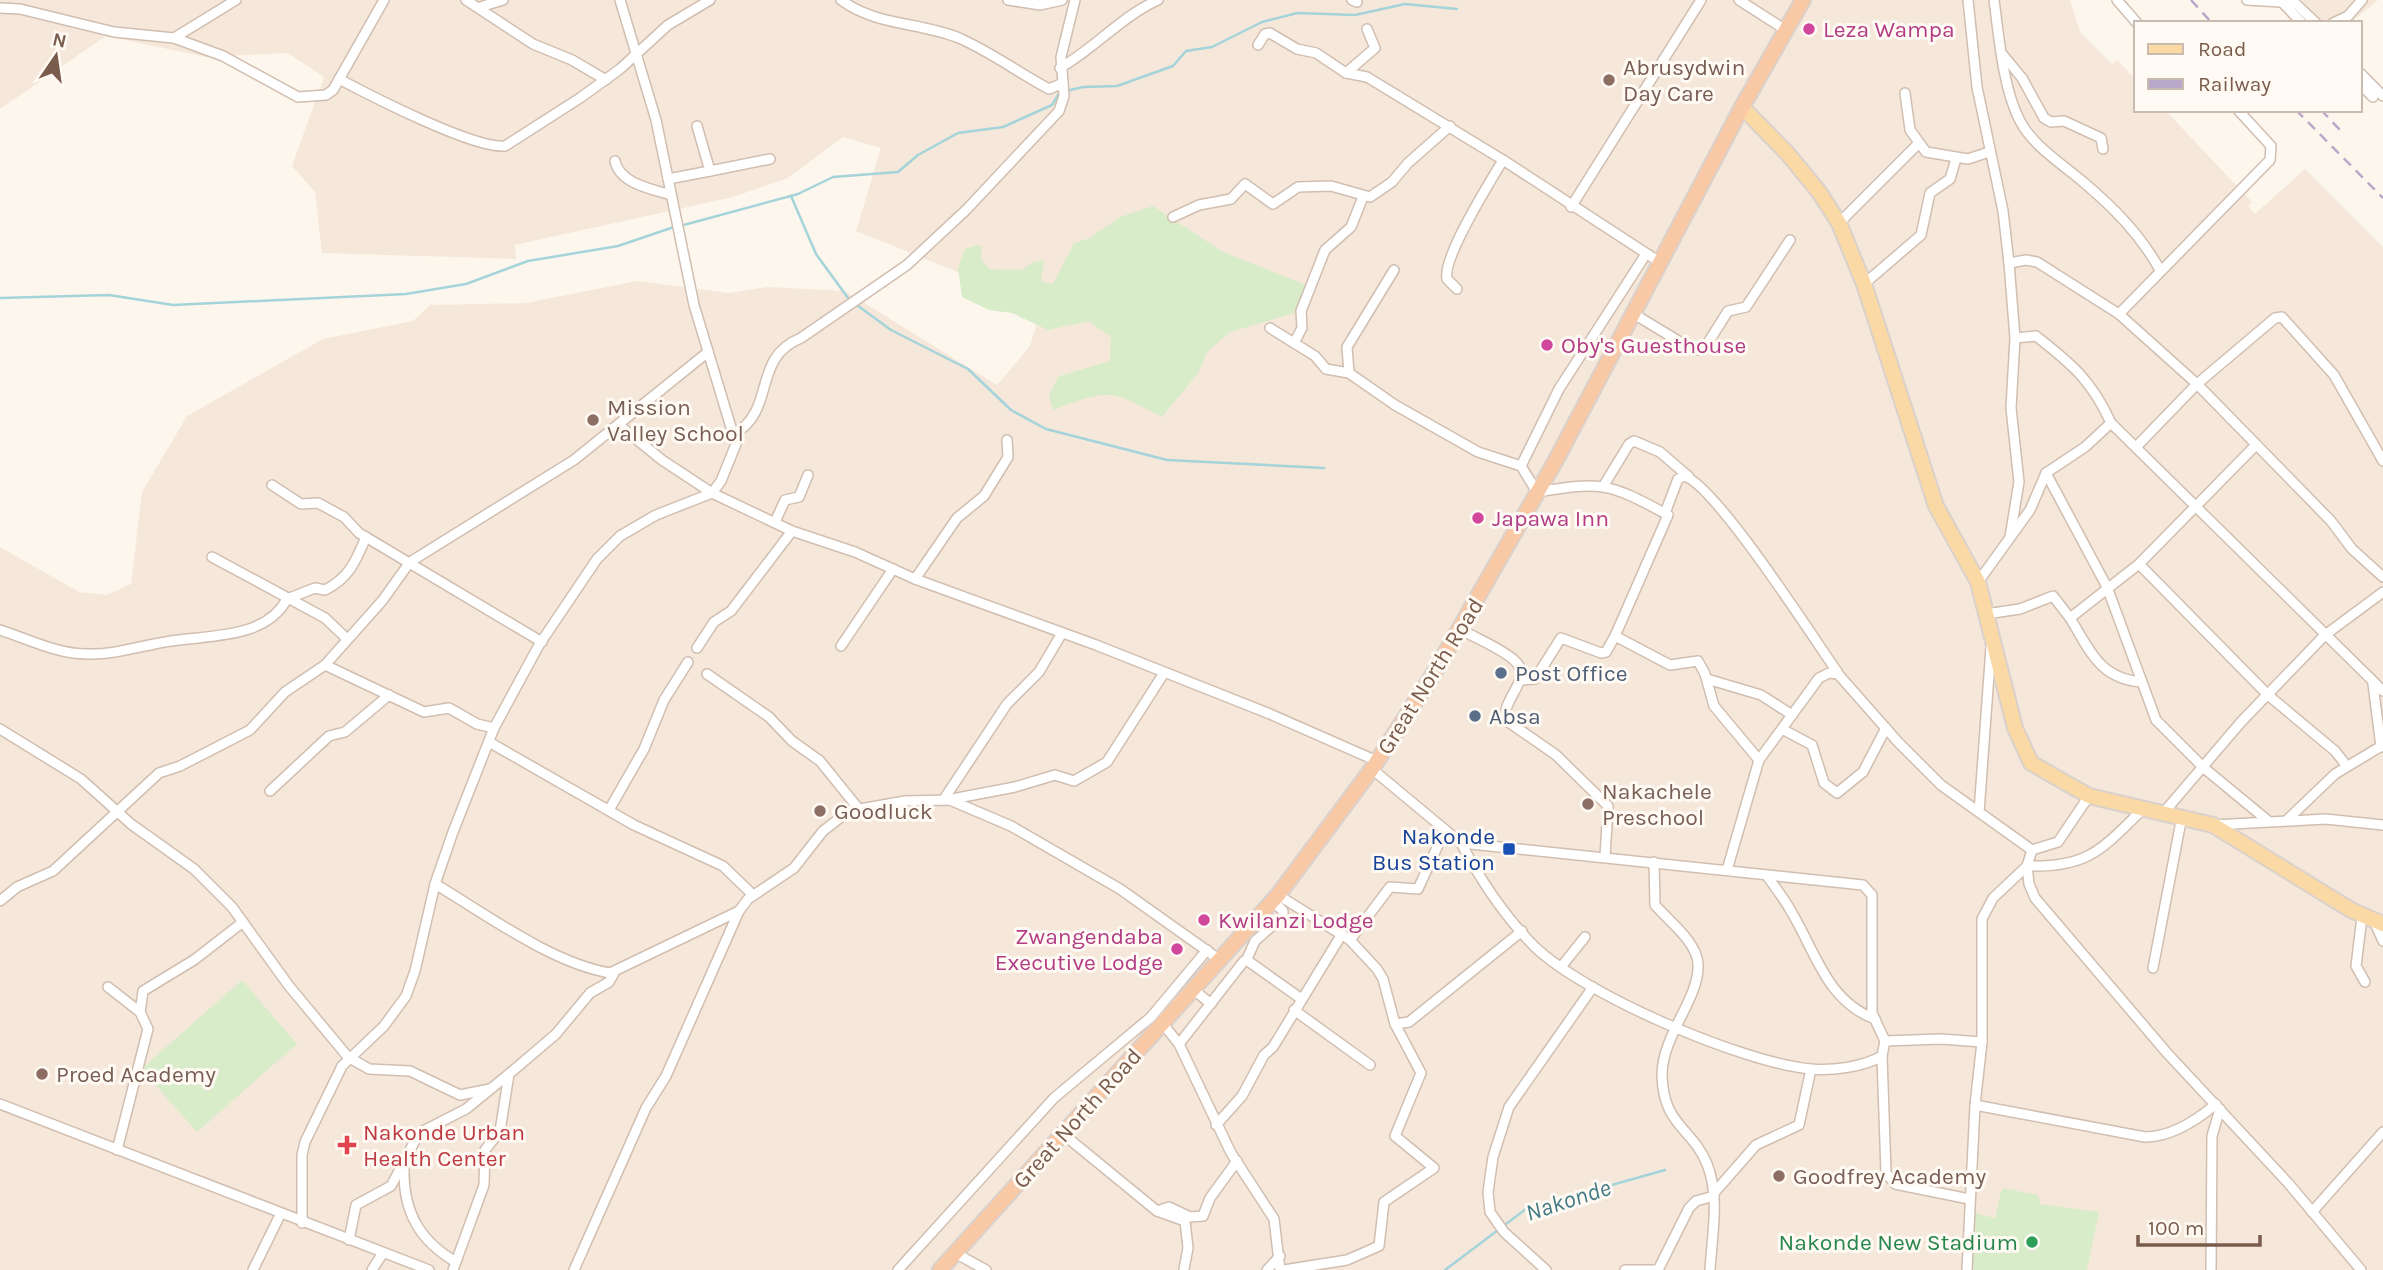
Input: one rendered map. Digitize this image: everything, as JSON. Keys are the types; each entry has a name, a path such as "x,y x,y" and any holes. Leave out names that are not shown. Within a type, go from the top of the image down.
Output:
{"highway":[{"name":"Great North Road","path":"940,1270 1220,960 1250,936 1275,898 1375,765 1460,629 1537,492 1742,107 1803,0"}],"main road":[{"path":"1742,107 1796,163 1839,223 1864,284 1936,506 1978,582 2023,752 2031,763 2089,796 2165,811 2213,825 2373,921"}],"street":[{"path":"174,38 236,0"},
{"path":"0,8 20,9 114,32 174,38 223,56 298,97 326,95 339,79 384,0"},
{"path":"466,0 533,44 572,60 606,80"},
{"path":"480,7 503,0"},
{"path":"302,1223 303,1148 335,1076 348,1057 384,1026 406,996 415,971 435,884 494,728 542,642 597,559 620,536 656,515 712,493 721,481 733,451 734,434 708,352 680,238 654,110 634,54 620,0"},
{"path":"339,79 439,127 497,147 517,141 606,80 668,25 710,0"},
{"path":"841,0 867,16 930,28 961,39 1049,89 1063,83"},
{"path":"1008,0 1040,5 1062,0"},
{"path":"734,434 744,429 755,413 762,398 767,373 779,350 906,265 966,210 1059,111 1064,96 1060,68 1075,0"},
{"path":"1060,68 1095,46 1142,8 1158,0"},
{"path":"1571,207 1701,0"},
{"path":"1739,0 1787,31"},
{"path":"1968,0 1977,87 2003,212 2015,338 2011,408 2019,482 2010,537"},
{"path":"1994,0 2001,54 2015,109 2027,132 2135,232 2160,270"},
{"path":"2116,0 2135,21"},
{"path":"2247,0 2295,3 2314,21"},
{"path":"2280,0 2300,21"},
{"path":"2337,21 2348,16 2362,0"},
{"path":"1346,73 1375,48 1367,29"},
{"path":"1258,45 1265,34 1272,34 1299,50 1316,53 1346,73 1367,77 1503,160 1571,207 1661,263"},
{"path":"2001,54 2022,78 2044,118 2051,122 2064,121 2101,138 2103,149"},
{"path":"2362,75 2379,93"},
{"path":"2362,85 2379,93"},
{"path":"1905,93 1910,130 1926,152 1968,159 1989,152"},
{"path":"2119,314 2270,160 2272,148 2240,112"},
{"path":"697,126 710,171"},
{"path":"1173,217 1199,205 1231,199 1245,184 1273,204 1298,187 1334,187 1370,197 1386,187 1450,127"},
{"path":"1839,223 1918,144"},
{"path":"668,179 770,159"},
{"path":"1864,284 1922,235 1930,193 1950,180 1956,159"},
{"path":"1457,289 1447,279 1447,267 1464,226 1503,160"},
{"path":"615,162 617,170 625,178 671,195"},
{"path":"1294,343 1301,328 1301,313 1324,253 1351,227 1363,197"},
{"path":"1634,314 1685,345 1699,350 1706,346 1728,311 1746,307 1790,240"},
{"path":"1521,467 1559,389 1646,254"},
{"path":"2009,263 2026,260 2037,262 2119,314 2231,416 2255,446 2331,521 2352,549 2383,577"},
{"path":"1349,373 1347,347 1394,270"},
{"path":"2136,447 2197,384 2275,318 2286,318 2334,375 2383,461"},
{"path":"1270,328 1315,355 1326,369 1349,373 1395,405 1471,448 1521,467 1537,492 1578,485 1604,485 1669,516 1615,636 1605,652 1601,653 1562,638 1535,679 1521,680"},
{"path":"2015,338 2036,336 2076,370 2096,391 2111,423 2383,691"},
{"path":"0,901 17,887 53,871 159,773 180,766 250,730 285,692 325,665 346,638 382,601 410,562 574,460 708,352"},
{"path":"1978,582 2034,502 2046,473 2085,447 2111,423"},
{"path":"619,425 662,460 712,493 792,531 848,549 915,579 1164,673 1375,765 1461,843 1476,872 1534,946 1593,987 1674,1026 1746,1053 1811,1069 1867,1064 1882,1056"},
{"path":"915,579 956,520 984,496 1008,457 1007,439"},
{"path":"1604,485 1629,444 1634,442 1660,452 1723,510 1838,674 1886,728 1941,785 2032,850"},
{"path":"2070,618 2139,564 2255,446"},
{"path":"2046,473 2107,587 2160,726 2204,768 2267,820"},
{"path":"775,522 785,500 799,496 808,475"},
{"path":"1665,513 1678,479 1689,477"},
{"path":"272,485 302,504 318,503 344,517 366,537 542,642"},
{"path":"697,648 714,622 731,611 792,531"},
{"path":"0,630 61,651 101,654 173,641 228,636 270,618 287,599 310,589 325,590 346,577 366,537"},
{"path":"212,557 325,618 346,638"},
{"path":"2139,564 2267,695 2335,751 2346,765"},
{"path":"841,646 893,569"},
{"path":"2165,811 2267,695 2325,635 2383,592"},
{"path":"1986,614 2020,609 2053,596 2103,667 2125,681 2142,682"},
{"path":"1460,629 1514,660 1521,670 1521,680 1506,705 1505,717 1556,755 1608,806 1605,858"},
{"path":"947,799 1007,704 1039,672 1062,634"},
{"path":"1615,636 1670,665 1696,659 1707,679 1714,706 1759,760"},
{"path":"1979,812 1992,638"},
{"path":"609,810 644,749 664,700 688,662"},
{"path":"325,665 424,712 452,708 477,724 494,728"},
{"path":"575,1270 646,1108 667,1076 739,912 752,895 791,871 823,831 843,815 858,808 905,801 947,799 1015,787 1055,775 1074,781 1105,763 1164,673"},
{"path":"1727,870 1759,760 1819,678 1829,673 1838,674"},
{"path":"707,674 769,717 792,741 820,761 858,808"},
{"path":"1707,679 1761,695 1792,715"},
{"path":"2287,820 2346,765 2382,746 2373,683"},
{"path":"270,792 329,736 344,733 389,695"},
{"path":"1782,729 1812,745 1824,783 1829,790 1837,793 1863,772 1886,728"},
{"path":"0,729 81,779 117,813 194,869 243,922 289,986 348,1057 369,1069 410,1071 460,1095 490,1089"},
{"path":"489,742 609,810 723,866 752,895"},
{"path":"2032,850 2058,842 2089,796"},
{"path":"947,799 1011,826 1120,889 1220,960"},
{"path":"1967,1270 1975,1105 1982,1042 1982,919 1993,898 2027,866 2058,867 2084,860 2103,847 2144,808"},
{"path":"2153,968 2182,816"},
{"path":"2213,825 2267,820 2383,824"},
{"path":"1216,1125 1245,1092 1264,1055 1273,1047 1300,999 1346,937 1390,887 1418,889 1446,830"},
{"path":"1461,843 1863,885 1872,895 1871,984 1875,1019 1885,1041 1882,1056 1886,1174 1895,1184 1969,1199"},
{"path":"2032,850 2027,866 2029,884 2035,898 2167,1053 2218,1106 2361,1270"},
{"path":"1654,862 1655,905 1695,949 1698,965 1694,991 1674,1026 1662,1072 1664,1097 1674,1122 1701,1152 1708,1165 1714,1195 1710,1270"},
{"path":"1768,876 1793,914 1816,961 1841,999 1856,1012 1875,1019"},
{"path":"435,884 545,948 596,970 614,973"},
{"path":"1163,1024 1179,1044 1216,1125 1274,1219 1282,1270 1347,1260 1379,1246 1384,1202 1434,1170 1395,1136 1422,1075 1395,1024 1380,974 1346,937 1275,898"},
{"path":"349,1240 358,1202 384,1192 397,1179 422,1130 461,1112 509,1074 556,1034 590,993 609,982 614,973 671,941 739,912"},
{"path":"2373,921 2383,942"},
{"path":"2365,982 2356,966 2373,921"},
{"path":"140,1012 143,991 194,960 243,922"},
{"path":"1395,1024 1409,1022 1522,931"},
{"path":"1179,1044 1246,961 1250,936"},
{"path":"1561,967 1585,937"},
{"path":"898,1270 1054,1098 1151,1017 1207,950"},
{"path":"1246,961 1300,999"},
{"path":"108,987 140,1012 147,1024 148,1036 117,1150"},
{"path":"1546,1270 1502,1229 1490,1212 1488,1192 1493,1157 1509,1107 1593,987"},
{"path":"1194,990 1211,1004"},
{"path":"1294,1010 1370,1065"},
{"path":"1885,1041 1941,1039 1982,1042"},
{"path":"1625,1270 1656,1270 1689,1208 1696,1201 1714,1195 1756,1145 1799,1125 1811,1069"},
{"path":"404,1162 404,1191 408,1210 437,1249 454,1266 484,1185 485,1150 500,1131 509,1074"},
{"path":"0,1104 280,1215 429,1270"},
{"path":"1975,1105 2149,1137 2195,1120 2218,1106"},
{"path":"2211,1270 2212,1136 2218,1106"},
{"path":"2312,1212 2383,1132"},
{"path":"1063,1134 1157,1210 1188,1224 1188,1250 1184,1269"},
{"path":"1157,1210 1169,1207 1190,1217 1203,1216 1210,1198 1237,1161"},
{"path":"253,1270 280,1215"},
{"path":"372,1270 383,1253"},
{"path":"955,1253 986,1270"},
{"path":"1267,1270 1280,1256"}],"shaded area":[{"path":"0,0 2070,0 2080,32 2112,64 2117,60 2134,78 2134,112 2167,112 2252,202 2248,206 2255,214 2305,169 2383,247 2383,1270 0,1270 0,547 79,592 107,595 131,584 142,492 187,416 323,339 413,321 430,305 526,303 637,281 729,293 768,287 845,291 997,385 1030,346 1042,306 856,231 881,148 843,137 788,178 733,197 515,245 516,259 322,253 315,192 292,166 324,77 288,53 206,57 106,36 0,109"},
{"path":"2301,0 2378,0 2352,21 2320,21"}],"green space":[{"path":"1153,206 1223,252 1306,285 1298,312 1230,332 1207,352 1199,372 1162,417 1130,401 1109,395 1086,398 1053,410 1049,395 1059,376 1110,361 1111,337 1089,321 1048,330 1012,313 989,310 962,297 958,268 965,249 978,245 982,247 981,258 989,269 1022,270 1031,263 1044,260 1041,281 1053,284 1074,243 1090,238 1120,217"},
{"path":"242,980 297,1044 197,1132 141,1069"},
{"name":"Nakonde New Stadium","path":"2002,1188 2038,1195 2040,1204 2099,1212 2087,1270 1973,1270 1974,1213 1995,1218"}],"waterway":[{"path":"1066,91 1083,87 1117,86 1173,66 1186,51 1212,47 1262,22 1297,13 1355,15 1405,4 1457,9"},
{"path":"680,226 798,194 833,177 898,172 918,155 958,133 1003,127 1052,105 1061,90"},
{"path":"791,196 816,254 848,298"},
{"path":"0,298 109,295 173,305 406,294 466,284 528,261 618,246 674,227"},
{"path":"854,303 891,330 968,369 1011,410 1046,429 1167,460 1324,468"},
{"name":"Nakonde","path":"1445,1270 1526,1209 1665,1170"}],"railway":[{"path":"2191,0 2210,21"},
{"path":"2298,112 2383,198"},
{"path":"2323,112 2342,132"}],"place":[{"name":"Leza Wampa","path":"1809,29"},
{"name":"Abrusydwin Day Care","path":"1609,80"},
{"name":"Oby's Guesthouse","path":"1547,345"},
{"name":"Mission Valley School","path":"593,420"},
{"name":"Japawa Inn","path":"1478,518"},
{"name":"Post Office","path":"1501,673"},
{"name":"Absa","path":"1475,716"},
{"name":"Nakachele Preschool","path":"1588,804"},
{"name":"Goodluck","path":"820,811"},
{"name":"Nakonde Bus Station","path":"1509,849"},
{"name":"Kwilanzi Lodge","path":"1204,920"},
{"name":"Zwangendaba Executive Lodge","path":"1177,949"},
{"name":"Proed Academy","path":"42,1074"},
{"name":"Nakonde Urban Health Center","path":"347,1145"},
{"name":"Goodfrey Academy","path":"1779,1176"},
{"name":"Nakonde New Stadium","path":"2032,1242"}]}
